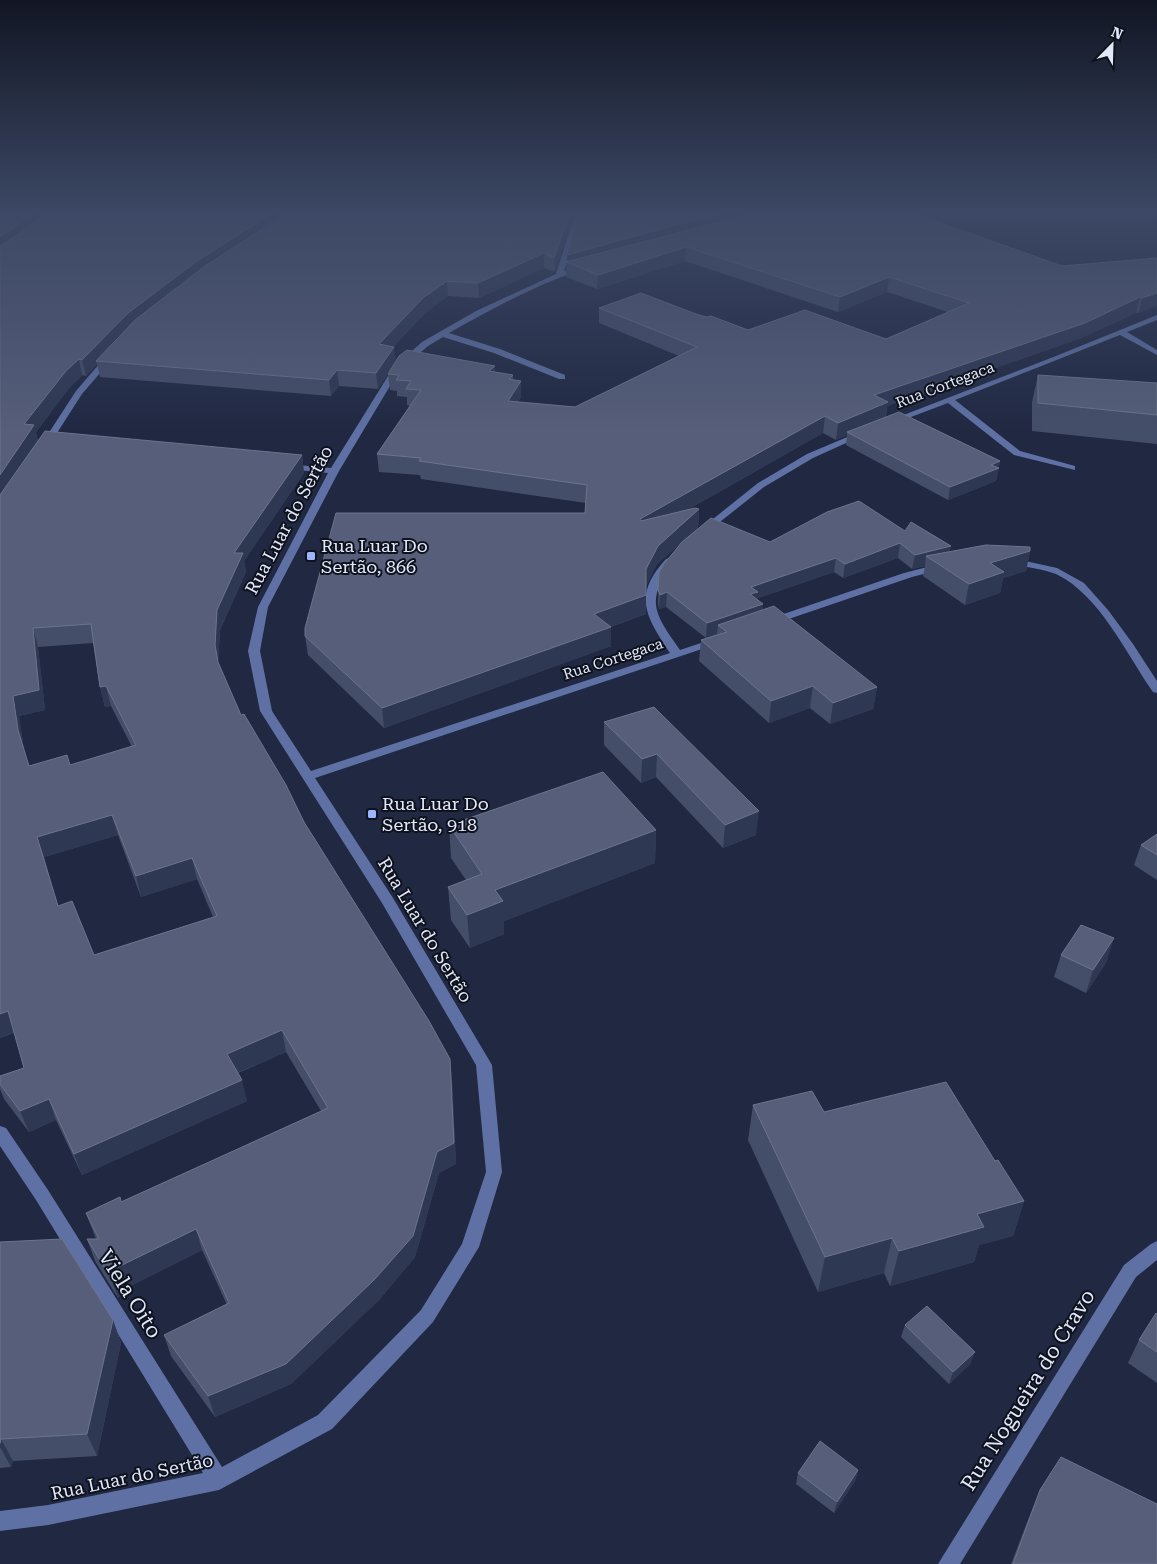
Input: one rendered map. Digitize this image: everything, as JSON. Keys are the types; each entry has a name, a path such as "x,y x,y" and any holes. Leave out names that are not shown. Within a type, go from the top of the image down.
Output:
{"street":[{"name":"Rua Luar do Sertão","path":"0,1521 48,1515 219,1480 325,1422 427,1316 470,1247 494,1172 484,1065 388,901 266,711 254,651 263,607 334,471 396,370 425,344 479,313 534,287"},
{"name":"Rua Cortegaca","path":"692,540 761,485 810,456 875,428 1157,317"},
{"path":"1122,332 1157,353"},
{"path":"443,334 497,351 562,377"},
{"path":"48,445 80,392 114,352"},
{"path":"948,400 1017,453 1072,468"},
{"path":"275,465 334,471"},
{"name":"Rua Cortegaca","path":"307,776 677,654 651,611 652,588 664,568 678,554"},
{"path":"1003,560 1037,565 1066,575 1091,594 1157,690"},
{"path":"760,625 908,575 951,565"},
{"path":"677,654 723,638"},
{"name":"Viela Oito","path":"0,1133 42,1195 219,1480"},
{"name":"Rua Nogueira do Cravo","path":"948,1564 1130,1271 1157,1249"}],"building":[{"path":"0,287 163,287 128,313 82,360 79,359 66,371 24,424 34,425 0,475"},
{"path":"178,287 439,287 423,298 379,344 394,347 376,373 337,370 329,380 96,361 135,320"},
{"path":"809,287 865,287 840,297"},
{"path":"920,287 1157,287 1157,293 1140,297 1085,323 874,395 888,402 838,423 825,416 640,519 641,521 695,508 699,509 658,546 646,569 646,595 594,614 611,627 382,708 305,636 305,628 336,513 585,513 587,485 419,461 421,458 377,454 421,390 406,389 411,381 396,380 399,375 388,374 399,356 407,350 495,366 489,371 513,375 509,379 521,381 508,401 575,407 697,347 599,308 641,293 696,314 707,317 711,316 748,330 805,310 886,339 969,303"},
{"path":"1038,375 1157,383 1157,415 1038,403"},
{"path":"899,412 1000,461 991,465 999,468 950,487 847,432"},
{"path":"45,431 302,455 234,553 243,553 217,610 215,645 218,662 241,715 244,714 286,785 304,822 429,1021 450,1059 454,1143 437,1152 413,1236 375,1279 286,1364 208,1396 164,1335 229,1303 196,1229 118,1267 111,1278 87,1239 99,1239 86,1213 120,1197 121,1202 328,1108 282,1030 227,1054 242,1080 74,1154 49,1099 20,1111 0,1084 0,1076 24,1068 8,1011 0,1014 0,495","holes":["91,624 100,687 106,686 136,745 70,765 67,755 29,766 18,730 13,696 39,690 33,628","112,815 136,876 192,858 217,916 94,955 72,901 58,906 37,837"]},
{"path":"859,501 905,531 911,522 951,546 915,555 900,543 845,564 836,558 751,587 758,592 750,594 763,604 707,623 667,592 660,595 658,590 659,573 663,565 682,542 711,518 770,542 827,512"},
{"path":"986,545 1030,547 1030,551 990,563 1004,572 969,584 926,556"},
{"path":"774,606 877,687 833,703 813,686 771,701 701,640 727,632 718,625"},
{"path":"654,707 759,811 725,825 657,754 642,759 604,722"},
{"path":"603,772 656,830 495,890 503,901 467,915 448,887 482,874 449,825"},
{"path":"1157,834 1157,855 1141,845"},
{"path":"1081,925 1114,938 1093,970 1061,955"},
{"path":"946,1082 995,1161 998,1160 1024,1201 977,1214 984,1227 899,1251 892,1238 825,1257 753,1105 812,1091 824,1112"},
{"path":"62,1239 113,1320 87,1434 1,1439 0,1443 0,1242"},
{"path":"927,1306 975,1352 953,1372 905,1325"},
{"path":"1157,1314 1157,1352 1139,1340"},
{"path":"820,1441 858,1470 837,1502 798,1473"},
{"path":"1061,1457 1157,1504 1157,1564 1013,1564 1040,1490"}],"place":[{"name":"Rua Luar Do Sertão, 866","path":"311,556"},
{"name":"Rua Luar Do Sertão, 918","path":"372,814"}]}
